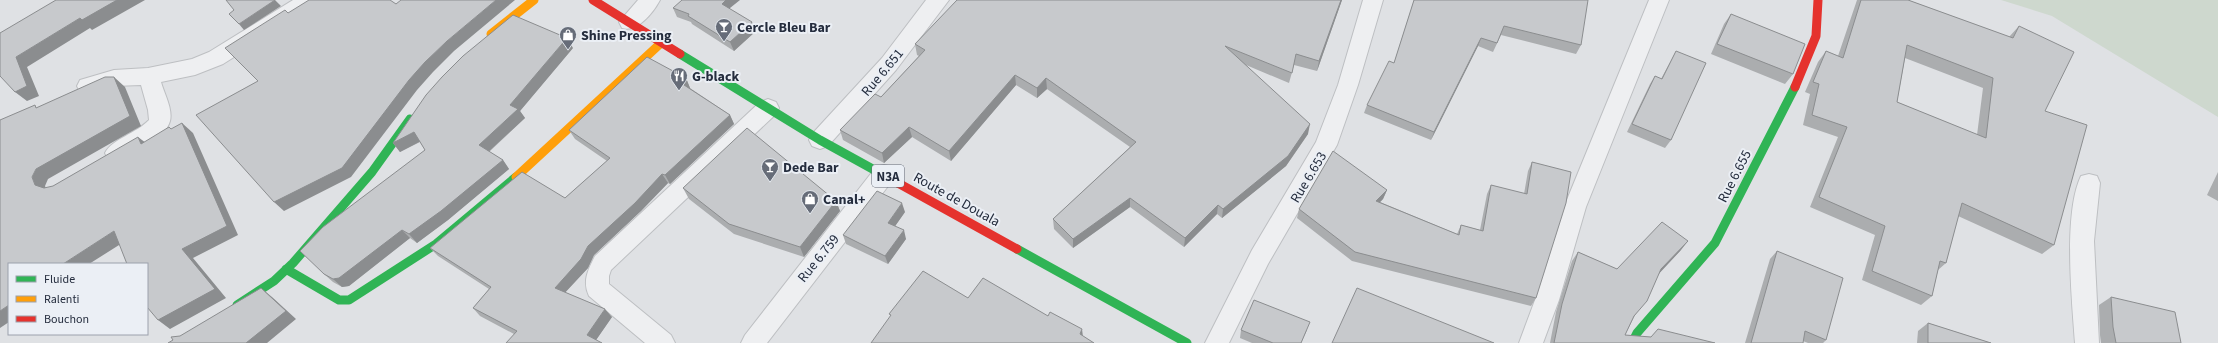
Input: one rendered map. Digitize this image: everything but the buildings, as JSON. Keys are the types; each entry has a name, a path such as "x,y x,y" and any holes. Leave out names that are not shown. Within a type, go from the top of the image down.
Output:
{"main road":[{"path":"486,38 534,0"},
{"name":"Route de Douala","path":"593,0 820,140 884,174 1187,343"},
{"name":"Rue 6.655","path":"1632,343 1637,333 1715,243 1798,82 1816,36 1818,0"},
{"path":"286,269 339,300 349,300 401,268 447,236 531,162 661,42"},
{"path":"228,310 274,281 286,269 372,172 416,110"}],"street":[{"path":"68,94 90,85 114,78 148,76 195,67 216,58 309,0"},
{"path":"629,22 650,0"},
{"name":"Rue 6.651","path":"820,140 890,64 930,9 939,0"},
{"name":"Rue 6.653","path":"1216,343 1260,257 1326,145 1348,85 1373,0"},
{"path":"1531,343 1575,207 1658,0"},
{"path":"101,162 151,133 159,125 161,116 148,76"},
{"path":"663,343 597,288 597,276 600,269 603,263 670,198 768,108"},
{"name":"Rue 6.759","path":"753,343 884,174"},
{"path":"2087,343 2084,203 2089,183"}],"shaded area":[{"path":"2001,0 2218,0 2218,117 2052,16"}],"traffic: fast":[{"path":"680,54 820,140 898,183"},
{"path":"1632,343 1637,333 1715,243 1795,87"},
{"path":"237,305 274,281 293,263 372,172 410,119"},
{"path":"286,269 339,300 349,300 436,244 516,177"},
{"path":"1017,249 1187,343"}],"traffic: slow":[{"path":"491,34 534,0"},
{"path":"516,177 661,43"}],"traffic: jam":[{"path":"593,0 680,54"},
{"path":"1795,87 1816,36 1818,0"},
{"path":"898,183 1017,249"}],"place":[{"name":"Cercle Bleu Bar","path":"724,42"},
{"name":"Shine Pressing","path":"568,50"},
{"name":"G-black","path":"679,91"},
{"name":"Dede Bar","path":"770,182"},
{"name":"Canal+","path":"810,214"}]}
